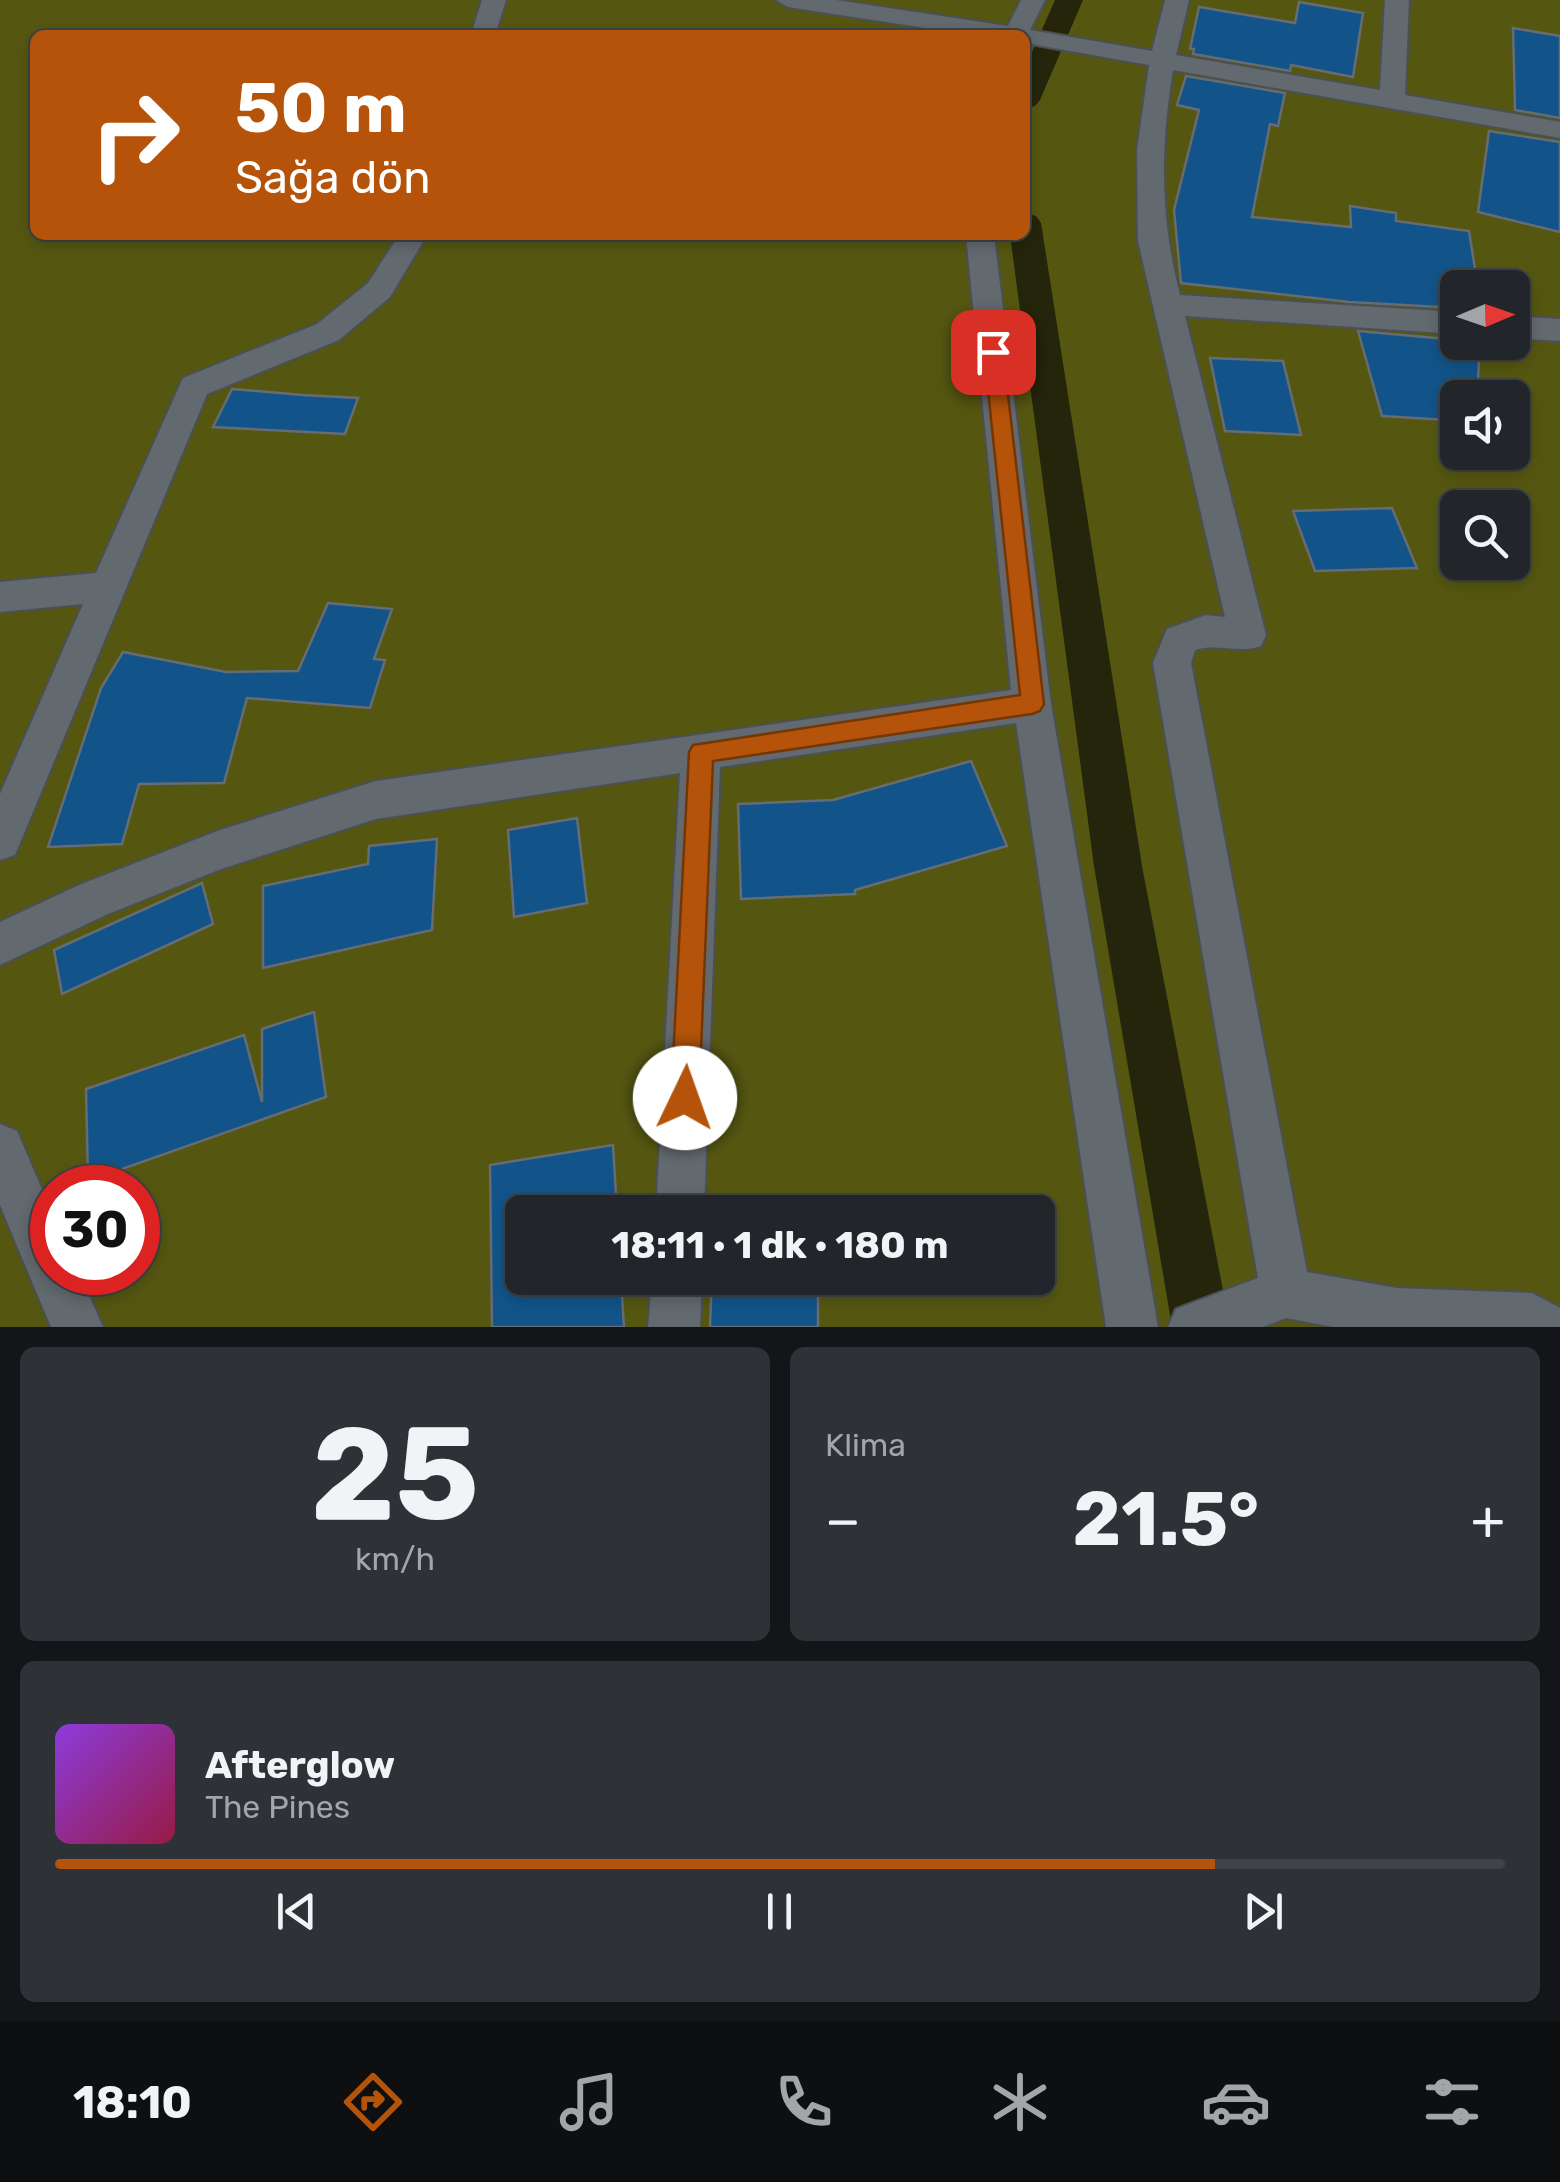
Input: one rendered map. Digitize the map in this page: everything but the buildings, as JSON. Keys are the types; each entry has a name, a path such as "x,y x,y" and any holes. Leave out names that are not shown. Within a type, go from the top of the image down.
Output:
{"street":[{"path":"485,30 494,0"},
{"path":"788,0 986,30"},
{"path":"1021,30 1033,0"},
{"path":"1177,0 1160,58 1148,196 1164,304 1248,636 1206,631 1180,640 1172,664 1286,1293"},
{"path":"1392,99 1397,0"},
{"path":"1030,37 1560,130"},
{"path":"0,841 194,386 328,332 379,290 411,240"},
{"path":"981,240 1032,704 1132,1327"},
{"path":"1164,304 1440,322"},
{"path":"1530,328 1560,330"},
{"path":"0,596 106,587"},
{"path":"0,944 94,899 220,850 376,800 1032,704"},
{"path":"681,1195 701,752"},
{"path":"0,1148 30,1218"},
{"path":"1194,1327 1286,1293 1397,1313 1532,1319 1544,1327"},
{"path":"63,1295 77,1327"},
{"path":"674,1327 675,1295"}],"shaded area":[{"path":"0,0 1560,0 1560,1327 0,1327"}],"waterway":[{"path":"1030,89 1069,0"},
{"path":"1027,240 1118,866 1201,1327"}],"route":[{"path":"685,1098 701,752 1032,704 993,352"}]}
